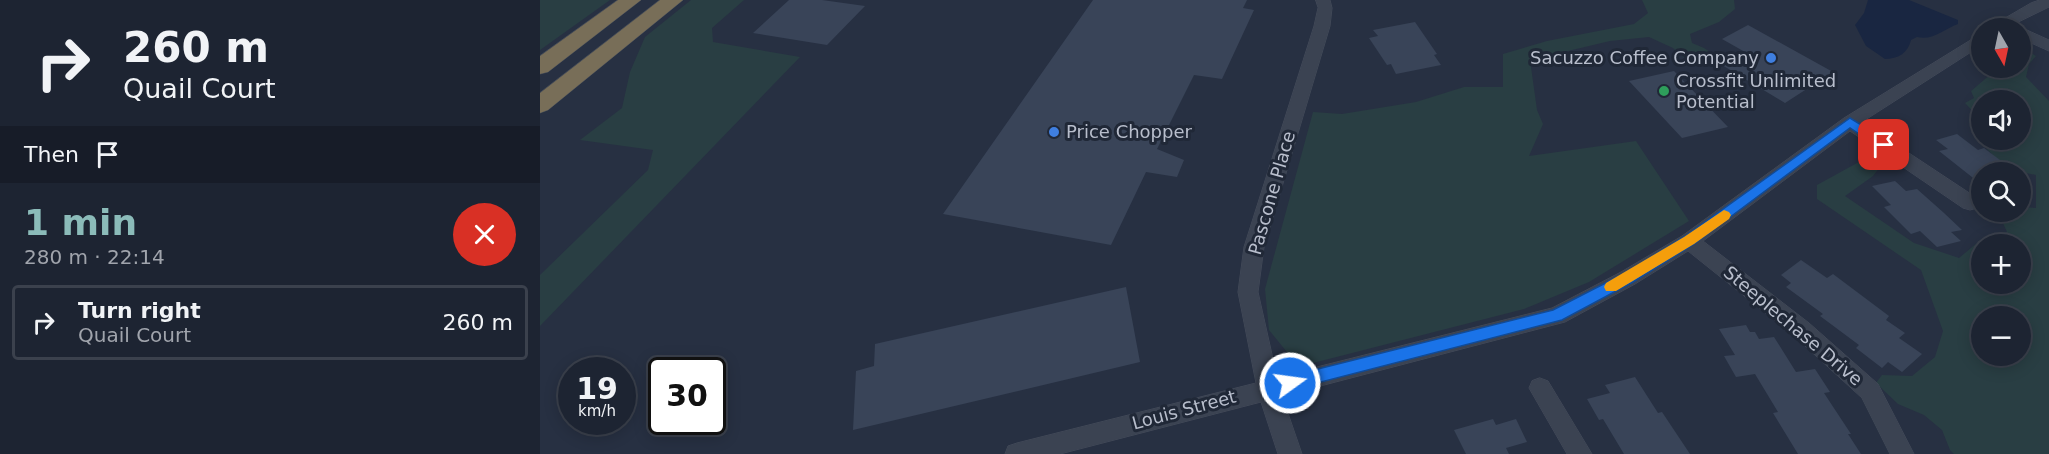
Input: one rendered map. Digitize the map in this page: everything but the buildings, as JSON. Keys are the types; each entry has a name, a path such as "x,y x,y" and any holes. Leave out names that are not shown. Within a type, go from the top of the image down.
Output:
{"highway":[{"path":"540,67 631,0"},
{"path":"540,105 673,0"}],"street":[{"name":"Pascone Place","path":"1290,454 1268,388 1248,292 1254,247 1322,26 1325,8 1323,0"},
{"path":"2018,18 2036,6 2049,2"},
{"path":"2031,37 2049,46"},
{"name":"Louis Street","path":"1017,454 1557,316 1628,278 1689,241 1850,122 1971,45"},
{"path":"1850,122 1970,203"},
{"name":"Steeplechase Drive","path":"1689,241 1800,328 1870,391 1902,454"},
{"path":"1540,388 1580,454"}],"green space":[{"path":"540,0 610,0 540,50"},
{"path":"691,0 744,0 712,28 713,42 800,57 540,326 540,275 648,170 653,150 580,140 622,108 630,72 645,37"},
{"path":"1642,0 1734,0 1735,9 1719,22 1690,34 1692,43 1719,58 1716,66 1691,64 1673,48 1649,37 1610,41 1530,60 1537,110 1543,124 1529,156 1636,141 1689,221 1589,282 1524,309 1313,363 1291,357 1269,330 1265,289 1313,112 1342,114 1416,102 1464,87 1503,87 1503,54 1547,41 1634,24 1648,13"},
{"path":"1986,78 2027,78 2049,101 2049,454 1954,454 1942,430 1924,415 1898,404 1876,383 1882,375 1912,376 1935,357 1943,331 1921,270 1817,199 1817,185 1868,157 1883,163 1873,176 1845,196 1914,243 1959,258 1971,248 1971,294 2031,294 2031,234 1999,234 2007,232 2002,222 2031,222 2031,208 2036,208 2036,175 2031,174 2031,162 2001,162 1988,150 2031,150 2031,90 1972,90"},
{"path":"1971,100 1971,109 1965,103"}],"water":[{"path":"1868,0 1909,0 1958,20 1958,24 1933,36 1917,37 1911,40 1908,48 1902,54 1885,59 1866,46 1855,25 1864,13"}],"slow traffic":[{"path":"1611,287 1689,241 1724,215"}],"place":[{"name":"Sacuzzo Coffee Company","path":"1771,58"},
{"name":"Crossfit Unlimited Potential","path":"1664,91"},
{"name":"Price Chopper","path":"1054,132"}],"route":[{"path":"1290,383 1557,316 1628,278 1689,241 1850,122 1884,145"}]}
